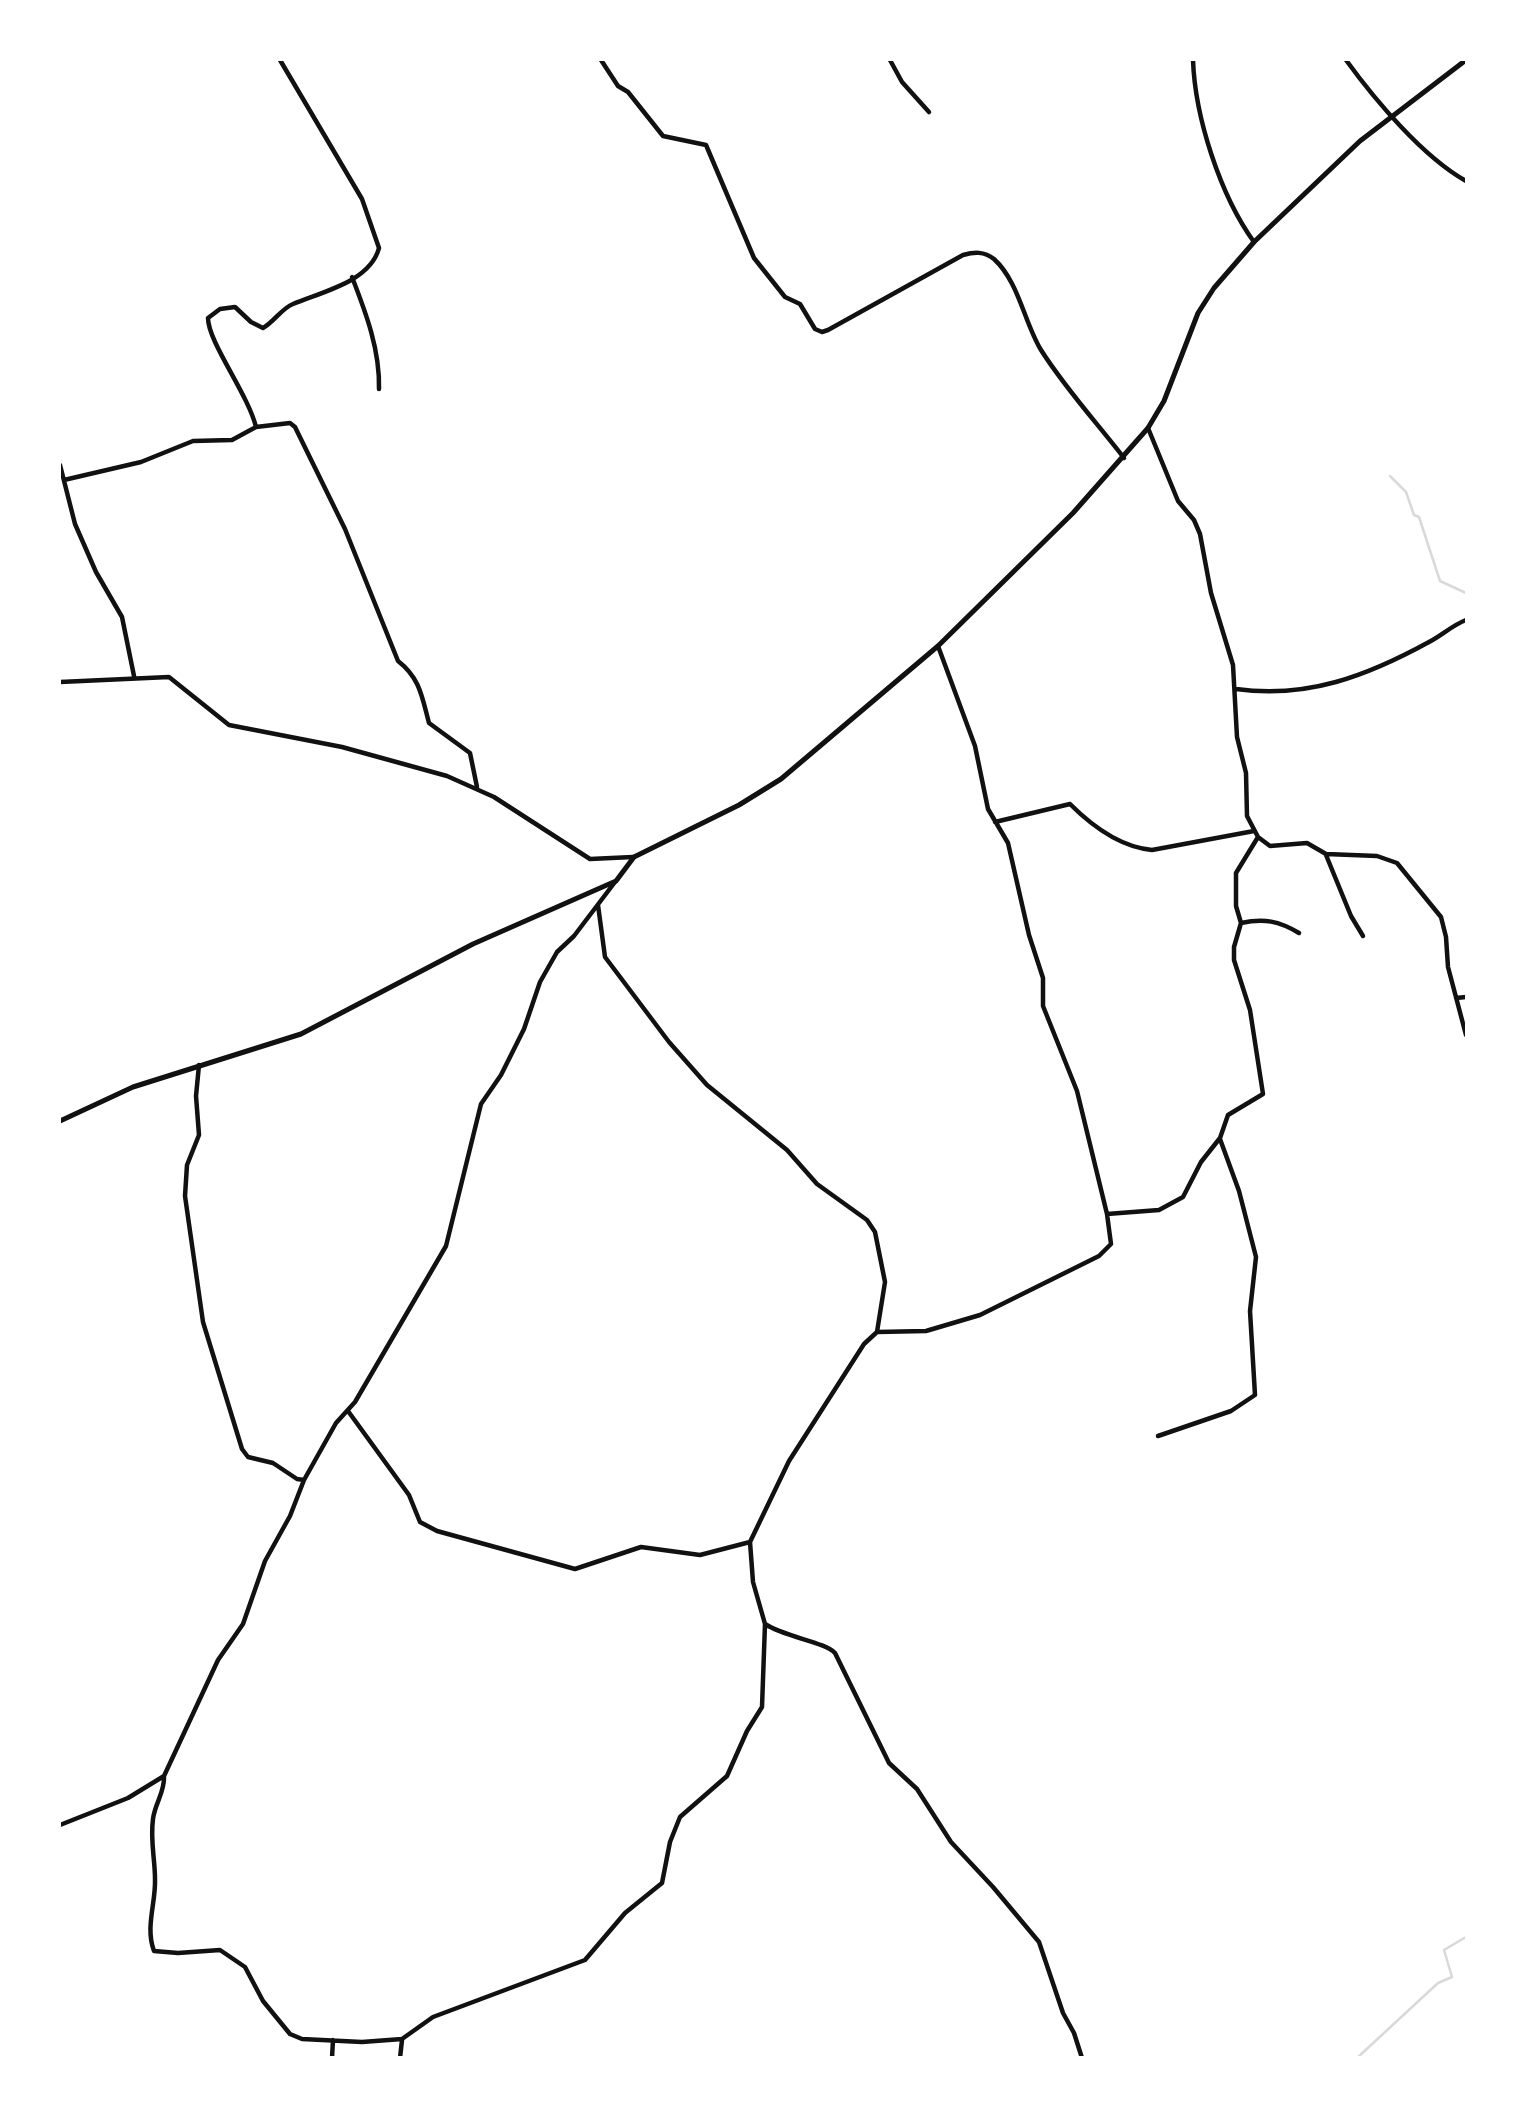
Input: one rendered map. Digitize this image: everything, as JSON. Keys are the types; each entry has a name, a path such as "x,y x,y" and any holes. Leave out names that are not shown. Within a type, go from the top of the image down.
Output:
{"street":[{"path":"256,427 246,397 213,337 208,317 220,309 235,306 251,322 263,328 292,304 331,291 352,277 374,259 379,241 362,198 280,60"},
{"path":"601,60 610,76 628,92 655,130 673,139 697,141 706,145 754,258 785,297 800,304 816,328 822,332 828,330 963,255 980,252 988,255 999,266 1016,295 1042,351 1124,458"},
{"path":"890,60 902,82 929,112"},
{"path":"1193,60 1197,100 1227,195 1254,242"},
{"path":"1346,60 1392,115 1436,159 1466,181"},
{"path":"60,682 158,675 175,679 229,725 342,747 447,776 477,788 590,859 634,857 739,806 781,779 938,646 1046,541 1124,458 1148,428 1164,401 1205,299 1254,242 1360,141 1466,60"},
{"path":"352,277 369,321 380,369 379,388"},
{"path":"64,480 141,462 193,441 232,440 256,427 289,423 295,427 345,529 398,661 410,670 422,688 429,723 470,753 477,788"},
{"path":"1148,428 1178,501 1194,520 1200,534 1211,593 1233,664 1237,737 1246,773 1247,816 1254,831 1270,846 1307,843 1326,854 1388,858 1402,869 1441,917 1456,999 1466,1035"},
{"path":"60,466 75,524 96,572 122,617 134,676"},
{"path":"1236,689 1266,694 1324,687 1418,648 1466,620"},
{"path":"877,1332 926,1331 980,1315 1099,1256 1111,1244 1107,1214 1077,1091 1043,1006 1043,978 1029,935 1008,843 988,809 975,746 938,646"},
{"path":"995,822 1070,804 1118,841 1136,848 1152,850 1254,831"},
{"path":"1107,1214 1159,1210 1183,1197 1201,1162 1220,1138 1228,1115 1263,1094 1250,1010 1234,960 1234,947 1241,923 1236,905 1236,873 1258,837"},
{"path":"1326,854 1350,916 1363,936"},
{"path":"598,904 605,957 674,1048 707,1085 787,1150 817,1184 867,1220 875,1232 885,1282 877,1332 864,1344 789,1461 750,1542 753,1582 765,1624 762,1707 747,1731 727,1776 680,1817 670,1842 662,1883 625,1913 585,1960 433,2017 402,2039 302,2039 290,2034 263,2001 245,1967 225,1952 216,1949 178,1953 154,1951 151,1934 155,1879 153,1820 164,1787 164,1776 218,1660 243,1624 265,1561 290,1516 304,1480 331,1431 348,1410 446,1246 481,1104 501,1075 524,1029 540,982 557,952 634,857"},
{"path":"60,1121 133,1087 301,1034 473,944 616,881"},
{"path":"1241,923 1269,919 1299,933"},
{"path":"1456,999 1466,997"},
{"path":"200,1065 196,1096 199,1135 184,1180 208,1339 242,1449 248,1457 273,1463 304,1480"},
{"path":"1158,1436 1231,1411 1255,1395 1250,1322 1256,1257 1239,1191 1220,1138"},
{"path":"348,1410 409,1495 420,1522 437,1531 575,1569 641,1547 700,1555 750,1542"},
{"path":"765,1624 793,1639 824,1645 835,1653 889,1763 917,1789 951,1842 1039,1942 1082,2057"},
{"path":"60,1825 128,1798 164,1776"},
{"path":"400,2057 402,2039"},
{"path":"332,2057 333,2040"}],"waterway":[{"path":"1390,476 1406,492 1414,515 1419,517 1440,581 1466,593"},
{"path":"1357,2058 1438,1983 1452,1977 1444,1950 1466,1937"}]}
